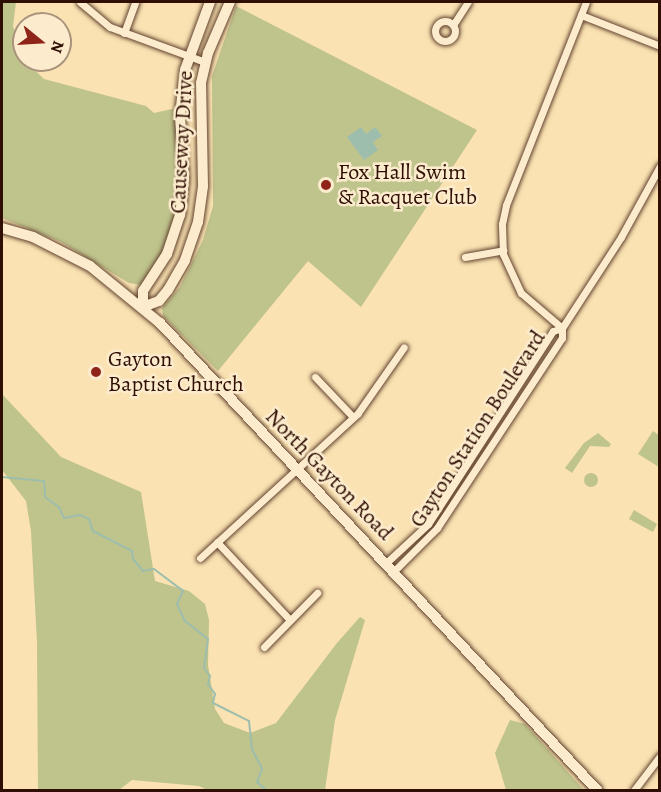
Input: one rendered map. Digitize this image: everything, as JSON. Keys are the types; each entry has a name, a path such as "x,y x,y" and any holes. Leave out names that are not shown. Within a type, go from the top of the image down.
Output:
{"street":[{"path":"80,2 97,19 124,33 205,62"},
{"path":"124,33 135,2"},
{"name":"Causeway Drive","path":"210,2 189,57 181,106 184,179 180,215 167,254 144,291 143,307 159,301 173,282 198,222 203,186 199,98 205,62 230,2"},
{"path":"453,26 468,2"},
{"path":"562,328 521,293 503,250 506,205 586,2"},
{"path":"581,15 660,46"},
{"name":"Gayton Station Boulevard","path":"390,567 428,524 553,332 562,328 621,237 660,166"},
{"name":"North Gayton Road","path":"2,228 33,237 90,266 143,307 390,567 597,790"},
{"path":"465,256 503,250"},
{"path":"200,558 295,468 353,417 404,347"},
{"path":"315,377 353,417"},
{"path":"217,542 290,620"},
{"path":"264,647 317,593"},
{"path":"634,790 660,756"}],"green space":[{"path":"2,2 16,2 15,12 12,12 12,72 37,72 44,79 146,106 154,113 177,108 179,212 168,246 142,285 129,283 61,242 2,218"},
{"name":"Fox Hall Swim & Racquet Club","path":"236,6 477,130 361,307 308,261 218,371 163,316 162,308 180,287 203,240 213,206 212,76"},
{"path":"2,394 61,457 141,492 155,581 189,591 205,604 209,620 208,665 215,709 224,723 250,733 276,723 337,643 360,617 365,620 335,720 325,790 207,790 199,786 132,780 119,790 38,790 37,642 31,531 26,501 2,470"},
{"path":"653,431 659,435 659,467 638,454"},
{"path":"598,433 611,444 609,447 590,446 572,473 565,468 584,443"},
{"path":"588,473 594,473 598,480 594,487 588,487 584,483 584,477"},
{"path":"634,510 657,524 653,532 629,519"},
{"path":"510,720 525,724 584,790 506,790 495,753"}],"shaded area":[{"path":"361,127 366,134 375,127 382,136 373,142 378,150 364,160 347,137"}],"waterway":[{"path":"2,477 44,481 45,497 59,507 64,518 80,515 89,519 93,531 132,551 133,559 143,571 154,569 183,591 177,604 185,621 208,639 204,668 210,676 208,684 215,694 213,703 249,721 252,749 262,769 257,782 266,790"}],"place":[{"name":"Fox Hall Swim & Racquet Club","path":"326,185"},
{"name":"Gayton Baptist Church","path":"96,372"}]}
